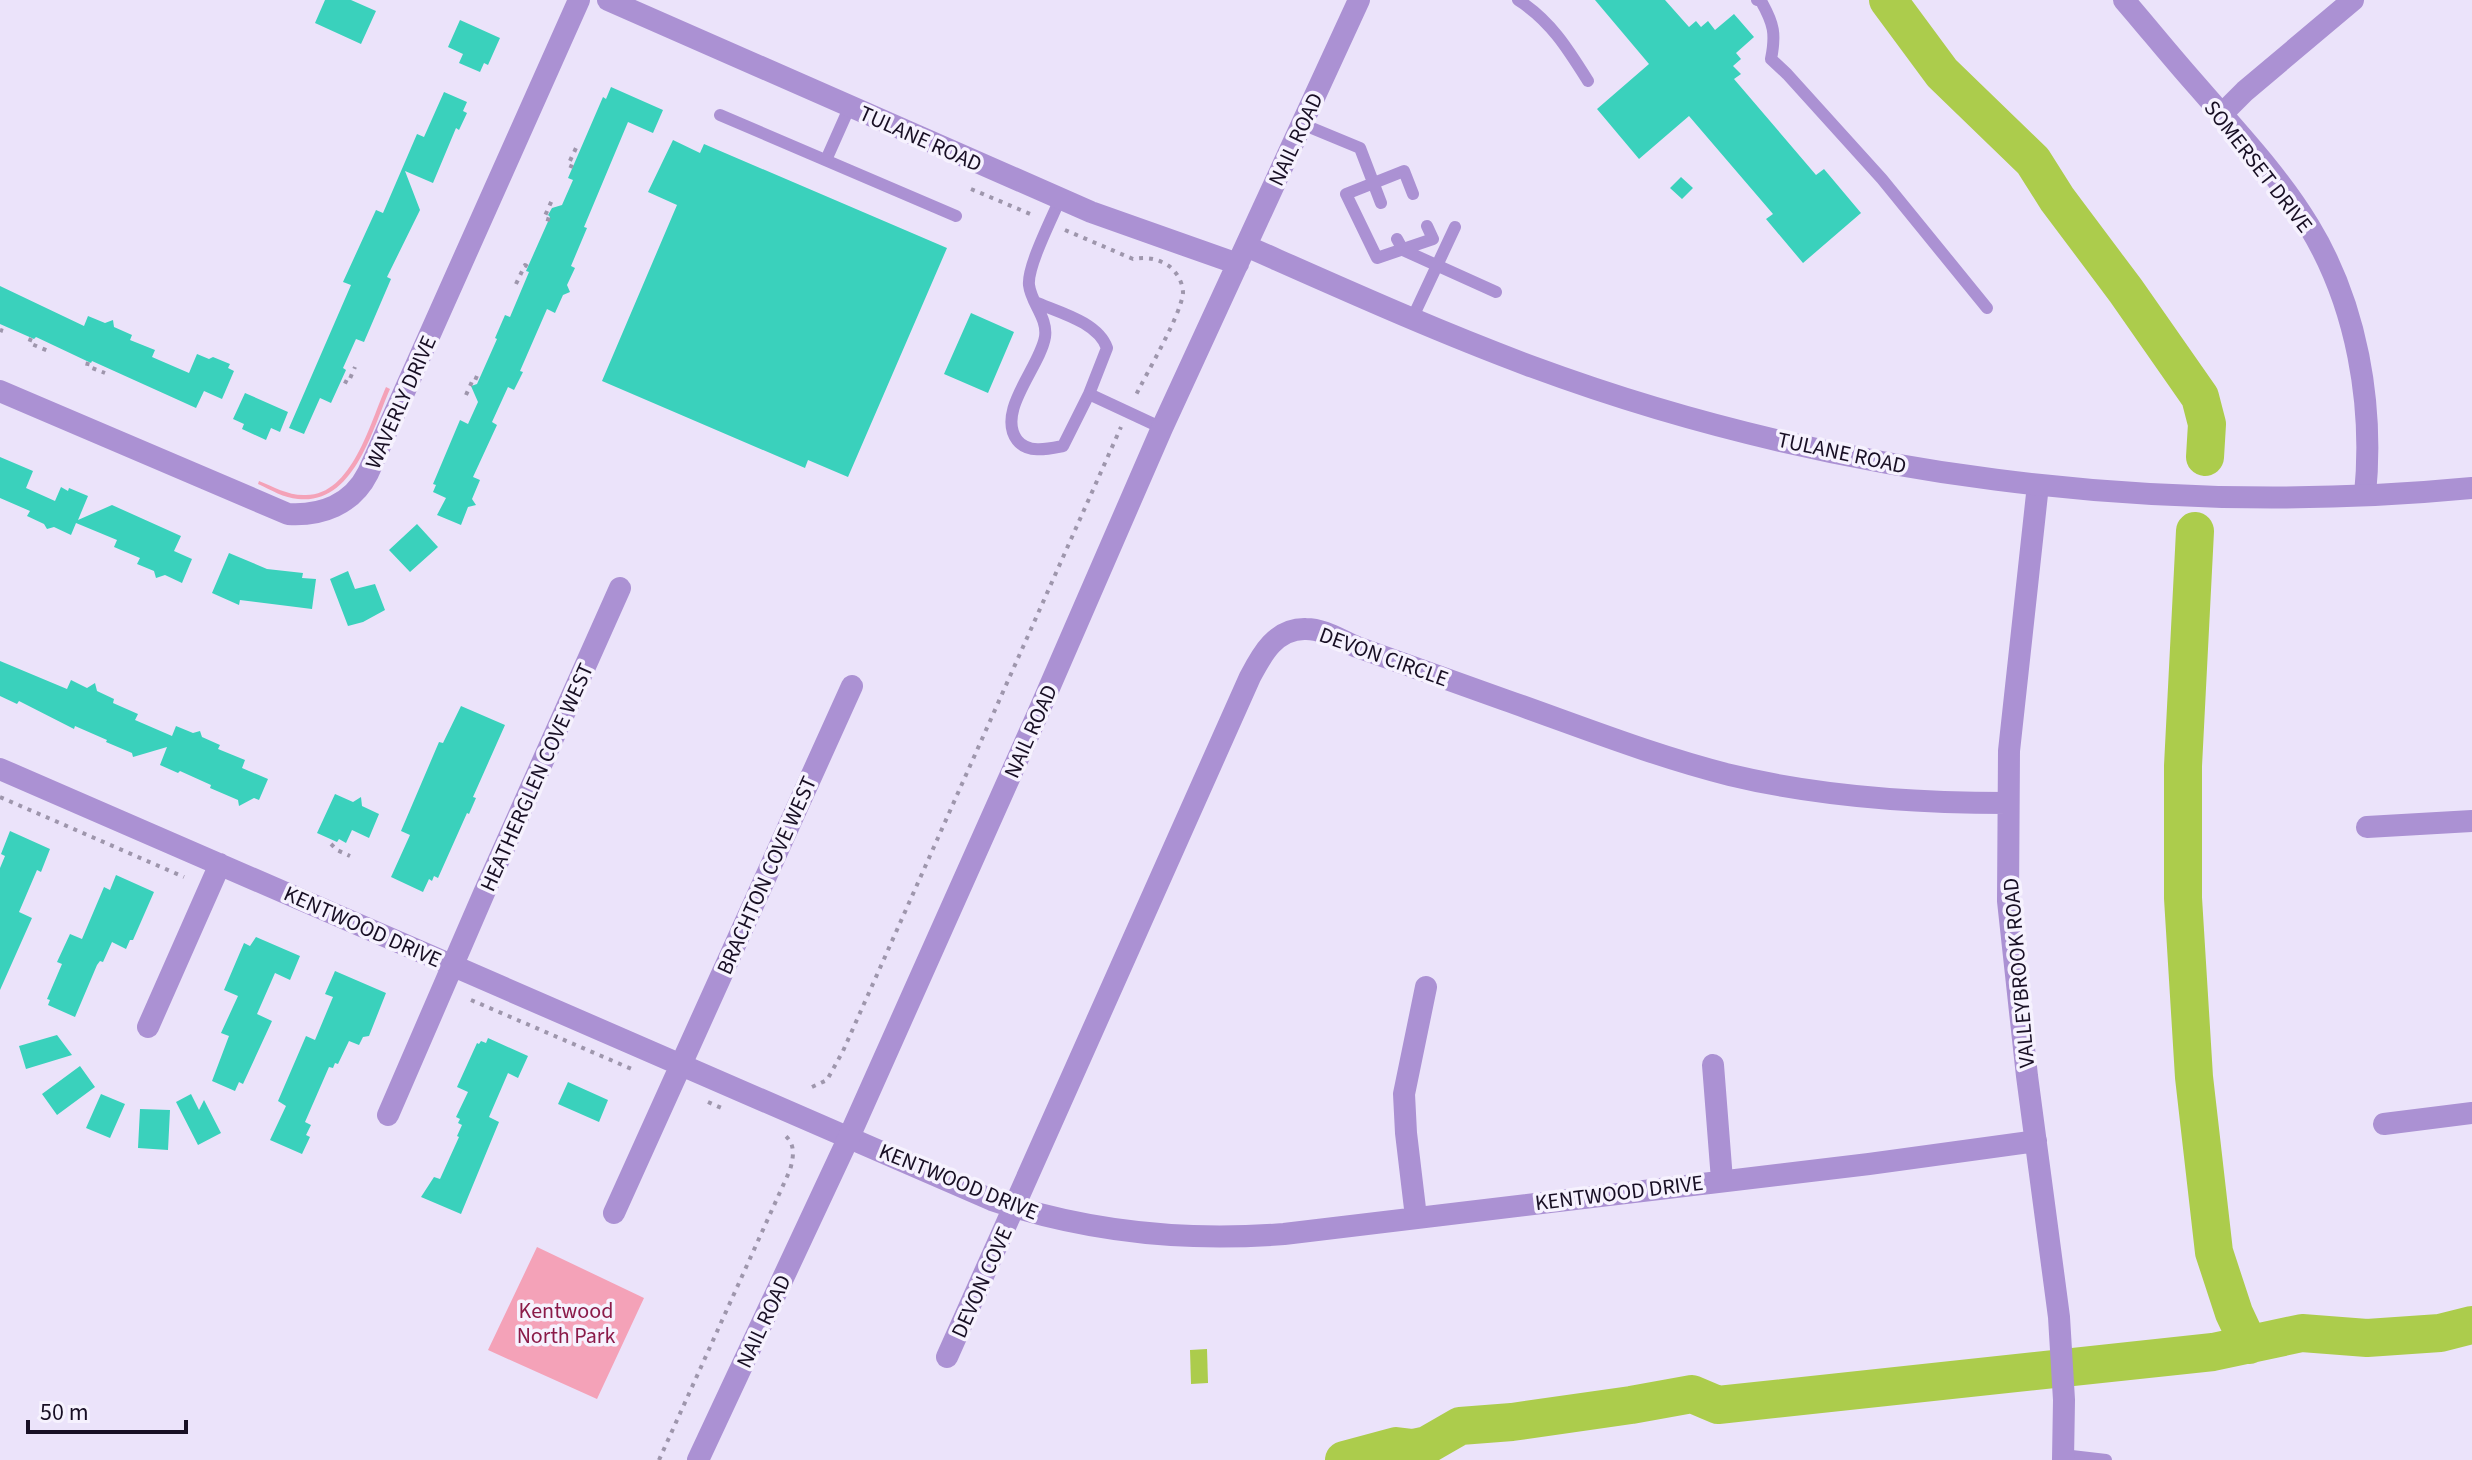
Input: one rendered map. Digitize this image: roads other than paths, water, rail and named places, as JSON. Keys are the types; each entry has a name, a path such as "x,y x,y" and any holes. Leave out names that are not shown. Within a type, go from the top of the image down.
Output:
{"street":[{"name":"WAVERLY DRIVE","path":"0,391 288,514 320,513 338,505 362,484 368,473 579,0"},
{"name":"TULANE ROAD","path":"608,0 1091,212 1204,251 1242,255 1535,368 1734,429 1910,467 2038,485 2167,495 2365,495 2472,488"},
{"name":"NAIL ROAD","path":"698,1460 849,1137 1024,747 1162,428 1359,0"},
{"name":"SOMERSET DRIVE","path":"2124,0 2255,152 2309,226 2338,288 2356,344 2363,382 2368,471 2365,495"},
{"path":"2222,114 2353,0"},
{"name":"VALLEYBROOK ROAD","path":"2038,485 2009,751 2008,901 2059,1317 2064,1400 2063,1457"},
{"name":"HEATHERGLEN COVE WEST","path":"388,1115 620,588"},
{"name":"DEVON CIRCLE","path":"1015,1207 1250,677 1269,646 1286,632 1317,630 1555,717 1731,775 1876,799 2007,803"},
{"name":"BRACHTON COVE WEST","path":"614,1213 852,686"},
{"name":"KENTWOOD DRIVE","path":"0,769 1015,1207 1102,1229 1186,1237 1284,1234 2036,1141"},
{"path":"2367,827 2472,821"},
{"path":"148,1027 220,864"},
{"path":"1416,1217 1404,1094 1426,987"},
{"path":"1713,1065 1722,1180"},
{"path":"2384,1124 2472,1113"},
{"name":"DEVON COVE","path":"947,1357 1015,1207"}],"lane":[{"path":"1518,0 1535,10 1563,41 1588,81"},
{"path":"1757,0 1761,1 1769,15 1776,36 1771,59 1882,179 1987,308"},
{"path":"826,160 850,106"},
{"path":"720,115 956,216"},
{"path":"1302,124 1360,148 1381,203"},
{"path":"1413,194 1404,171 1346,194 1377,258 1400,244 1433,239 1427,226"},
{"path":"1035,302 1103,336 1107,348 1089,394 1063,446 1042,450 1022,446 1013,434 1012,413 1045,337 1043,318 1035,302 1028,284 1060,199"},
{"path":"1412,319 1455,227"},
{"path":"1400,244 1496,292"},
{"path":"1089,394 1162,428"},
{"path":"2063,1457 2106,1460"}],"waterway":[{"path":"1888,0 1942,73 2033,161 2200,397 2207,424 2205,457"},
{"path":"2195,531 2183,766 2183,898 2194,1077 2214,1252 2234,1313 2249,1345"},
{"path":"1344,1460 1396,1446 1413,1448 1427,1445 1460,1426 1512,1422 1692,1394 1718,1405 2213,1352 2302,1333 2367,1338 2440,1333 2472,1325"}],"park label":[{"name":"Kentwood North Park","path":"566,1322"}]}
